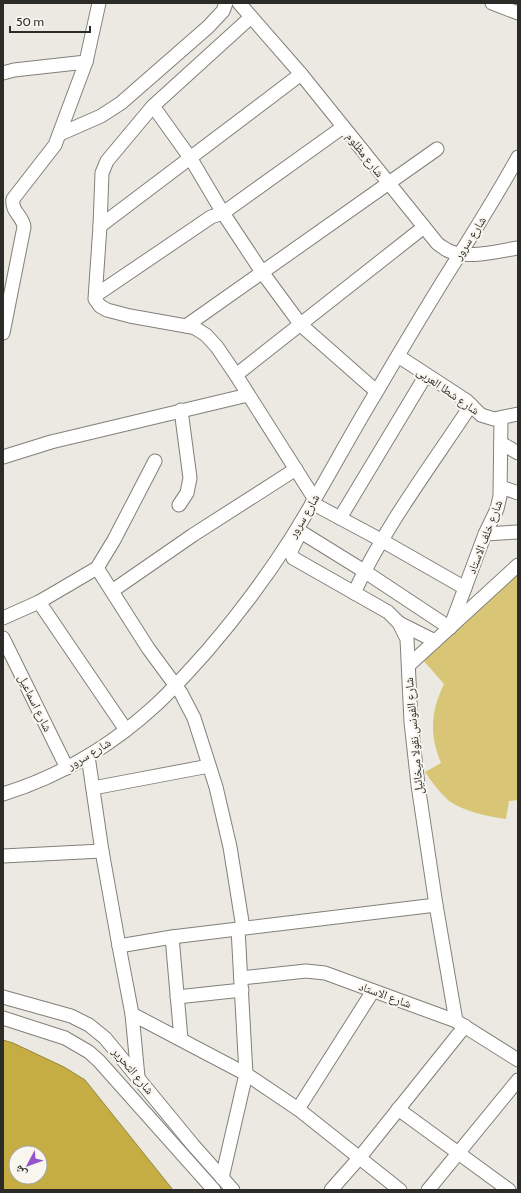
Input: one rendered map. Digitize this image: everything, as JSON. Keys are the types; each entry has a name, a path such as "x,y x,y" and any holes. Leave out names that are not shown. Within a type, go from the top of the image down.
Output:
{"street":[{"path":"3,333 24,227 23,222 13,207 13,200 17,192 49,155 60,134 86,62 99,3"},
{"path":"60,134 101,116 121,103 208,27 223,11 226,3"},
{"name":"شارع مظلوم","path":"239,3 301,74 437,243 448,251 460,254 472,254 518,248"},
{"path":"492,3 518,13"},
{"path":"251,17 153,106 110,156 105,165 102,173 96,295 97,303 108,310 130,316 195,328 206,335 217,347 236,375 296,469 311,505 340,518 381,540 465,588"},
{"path":"3,73 14,70 86,62"},
{"path":"100,226 301,74"},
{"path":"153,106 190,159 262,272 301,324 376,391"},
{"path":"96,295 211,217 223,213 344,127"},
{"path":"186,326 437,149"},
{"name":"شارع سرور","path":"3,794 67,768 88,756 126,730 160,702 217,639 296,538 311,505 376,391 484,217 518,157"},
{"path":"3,193 17,192"},
{"path":"236,375 424,227"},
{"name":"شارع شطا العربى","path":"398,356 472,405 481,415 494,419 501,418"},
{"path":"340,518 426,375"},
{"path":"3,457 51,442 248,395"},
{"path":"354,593 381,540 472,405"},
{"path":"179,506 187,493 190,478 181,410"},
{"path":"501,418 518,414"},
{"name":"شارع خلف الاستاد","path":"450,628 484,534 497,508 500,496 501,418"},
{"path":"501,443 518,453"},
{"path":"3,618 39,602 97,568 114,540 155,461"},
{"path":"112,591 193,535 296,469"},
{"path":"501,486 518,494"},
{"path":"484,534 518,532"},
{"path":"296,538 364,571 450,628"},
{"name":"شارع الفونس نقولا ميخائيل","path":"296,538 291,551 294,558 388,612 399,623 407,640 411,722 418,785 436,905 461,1024"},
{"path":"409,665 518,566"},
{"path":"97,568 148,648 182,693 194,718 216,788 230,847 241,929 246,1074 222,1178"},
{"path":"39,602 126,730"},
{"path":"399,623 435,642"},
{"name":"شارع اسماعيل","path":"3,638 67,768"},
{"path":"88,756 118,946 132,1014 138,1077"},
{"path":"93,788 209,766"},
{"path":"3,856 102,850"},
{"path":"118,946 172,937 436,905"},
{"path":"172,937 181,1039"},
{"name":"شارع الاستاد","path":"177,997 306,971 325,973 461,1024 518,1060"},
{"path":"298,1109 372,991"},
{"name":"شارع التحرير","path":"3,997 71,1016 89,1025 105,1038 233,1190"},
{"path":"132,1014 246,1074 298,1109 400,1190"},
{"name":"شارع التحرير","path":"3,1018 65,1038 78,1044 89,1052 99,1061 214,1190"},
{"path":"331,1190 398,1110 461,1024"},
{"path":"428,1190 518,1080"},
{"path":"398,1110 509,1190"}],"shaded area":[{"path":"518,570 518,800 509,801 506,819 476,813 455,805 442,794 425,772 441,763 433,732 433,723 436,704 444,684 423,660"},
{"path":"3,1040 13,1043 64,1067 85,1080 173,1190 3,1190"}]}
